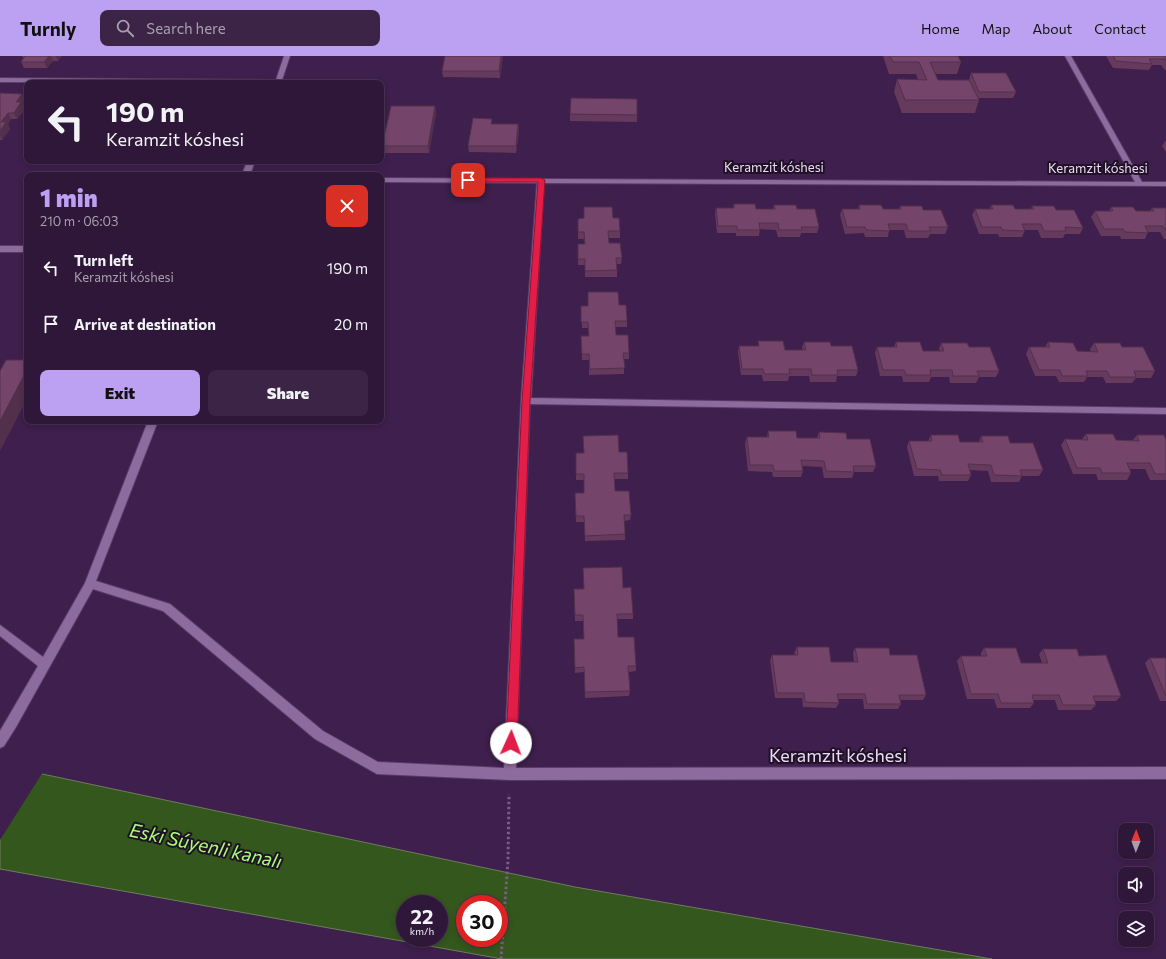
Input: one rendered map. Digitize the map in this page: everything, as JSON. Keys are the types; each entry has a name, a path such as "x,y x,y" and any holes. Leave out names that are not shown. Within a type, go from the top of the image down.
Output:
{"street":[{"path":"279,80 287,56"},
{"path":"1068,56 1140,184"},
{"path":"0,80 24,80"},
{"name":"Keramzit kóshesi","path":"384,180 1166,184"},
{"path":"510,774 526,401 541,180"},
{"path":"0,249 24,249"},
{"path":"526,401 1166,410"},
{"path":"0,742 90,584 152,424"},
{"name":"Keramzit kóshesi","path":"90,584 166,607 319,735 377,768 510,774 1166,773"},
{"path":"0,630 45,665"}],"path":[{"path":"501,959 508,861 510,774"}],"water":[{"name":"Eski Súyenli kanalı","path":"0,765 575,887 992,959 502,959 435,947 448,947 448,895 396,895 396,940 0,869"}],"pier":[{"path":"0,763 43,772 0,840"}],"building":[{"path":"25,56 49,56 44,62 21,62"},
{"path":"445,56 501,56 499,71 442,71"},
{"path":"890,56 958,56 961,62 930,62 938,80 969,80 979,100 905,100 897,79 927,80 919,62 893,62"},
{"path":"1113,56 1166,56 1166,61 1165,59 1149,59 1152,64 1116,61"},
{"path":"971,73 1006,73 1016,92 979,92"},
{"path":"0,93 22,94 16,102 21,102 14,113 8,113 1,122 6,122 0,131"},
{"path":"571,98 637,99 637,115 570,114"},
{"path":"391,106 435,106 428,146 384,146 384,137"},
{"path":"473,118 492,119 491,124 518,124 516,146 468,146"},
{"path":"734,204 755,204 756,209 775,209 774,205 796,205 797,209 815,209 819,227 801,227 802,230 779,230 778,223 759,223 760,230 737,230 737,226 718,226 716,208 734,208"},
{"path":"859,205 881,205 883,209 901,209 900,206 922,206 923,210 941,210 948,227 929,227 931,231 908,231 906,224 888,224 890,231 866,230 865,227 847,227 842,209 860,209"},
{"path":"991,205 1013,205 1015,209 1034,209 1032,206 1054,206 1056,210 1074,210 1083,228 1065,227 1066,231 1044,231 1041,224 1022,224 1025,231 1002,230 1001,227 982,227 975,209 993,209"},
{"path":"584,207 612,207 613,218 619,218 620,231 608,231 609,243 620,243 622,258 616,258 617,270 585,271 585,259 578,259 578,244 585,244 584,232 578,232 578,219 584,218"},
{"path":"1111,207 1133,207 1136,211 1154,211 1152,208 1166,208 1166,231 1163,226 1145,226 1148,233 1125,232 1123,229 1104,229 1095,211 1113,211"},
{"path":"588,292 618,292 619,305 626,305 627,321 615,321 616,335 628,335 629,353 623,353 625,368 590,369 589,354 582,354 581,336 589,336 588,322 581,322 581,306 588,306"},
{"path":"758,341 783,341 785,350 806,350 804,342 830,342 831,346 852,346 858,370 837,370 838,375 812,375 811,369 789,369 790,374 764,374 763,369 742,369 739,346 759,346"},
{"path":"896,342 920,342 923,351 944,351 941,343 967,343 969,347 990,347 999,371 977,371 979,376 953,376 952,370 930,370 931,375 906,375 904,370 883,370 877,347 897,347"},
{"path":"1048,342 1073,343 1077,351 1098,352 1094,343 1120,343 1122,347 1143,347 1155,371 1134,371 1136,377 1110,377 1107,371 1086,371 1088,376 1062,376 1060,370 1039,370 1029,347 1050,347"},
{"path":"6,360 24,360 24,376 0,421 0,371"},
{"path":"768,431 796,431 797,438 820,438 819,432 846,433 847,439 870,439 876,466 853,466 854,472 826,471 824,461 801,460 803,471 774,471 773,465 750,465 747,437 769,437"},
{"path":"1086,434 1113,434 1116,440 1139,441 1137,435 1164,435 1166,440 1166,474 1155,474 1150,463 1127,463 1131,473 1102,473 1100,468 1077,468 1065,439 1088,440"},
{"path":"618,435 619,452 627,452 628,473 614,473 615,491 629,491 631,515 624,515 625,534 585,536 584,516 576,516 575,493 584,493 584,474 576,474 576,453 584,453 583,436"},
{"path":"931,435 958,435 960,442 983,442 981,436 1008,436 1010,443 1033,443 1043,470 1020,470 1022,476 994,475 991,465 968,464 971,475 942,475 940,470 917,469 909,441 932,441"},
{"path":"622,567 623,588 631,587 633,614 617,614 618,637 634,637 636,666 628,666 630,691 585,692 584,667 575,668 574,639 584,639 583,615 575,615 574,589 584,589 583,568"},
{"path":"797,647 829,647 831,662 858,662 855,648 889,648 890,655 917,655 926,695 899,695 901,704 867,704 865,694 837,694 839,703 805,702 804,693 777,693 772,655 798,655"},
{"path":"984,648 1016,648 1021,663 1048,663 1043,649 1077,649 1079,656 1106,655 1121,696 1093,696 1096,705 1063,705 1059,695 1032,695 1034,703 1001,703 998,694 971,694 961,656 987,656"},
{"path":"1150,658 1166,658 1166,696"}],"route":[{"path":"468,180 541,180 526,401 511,743"}]}
